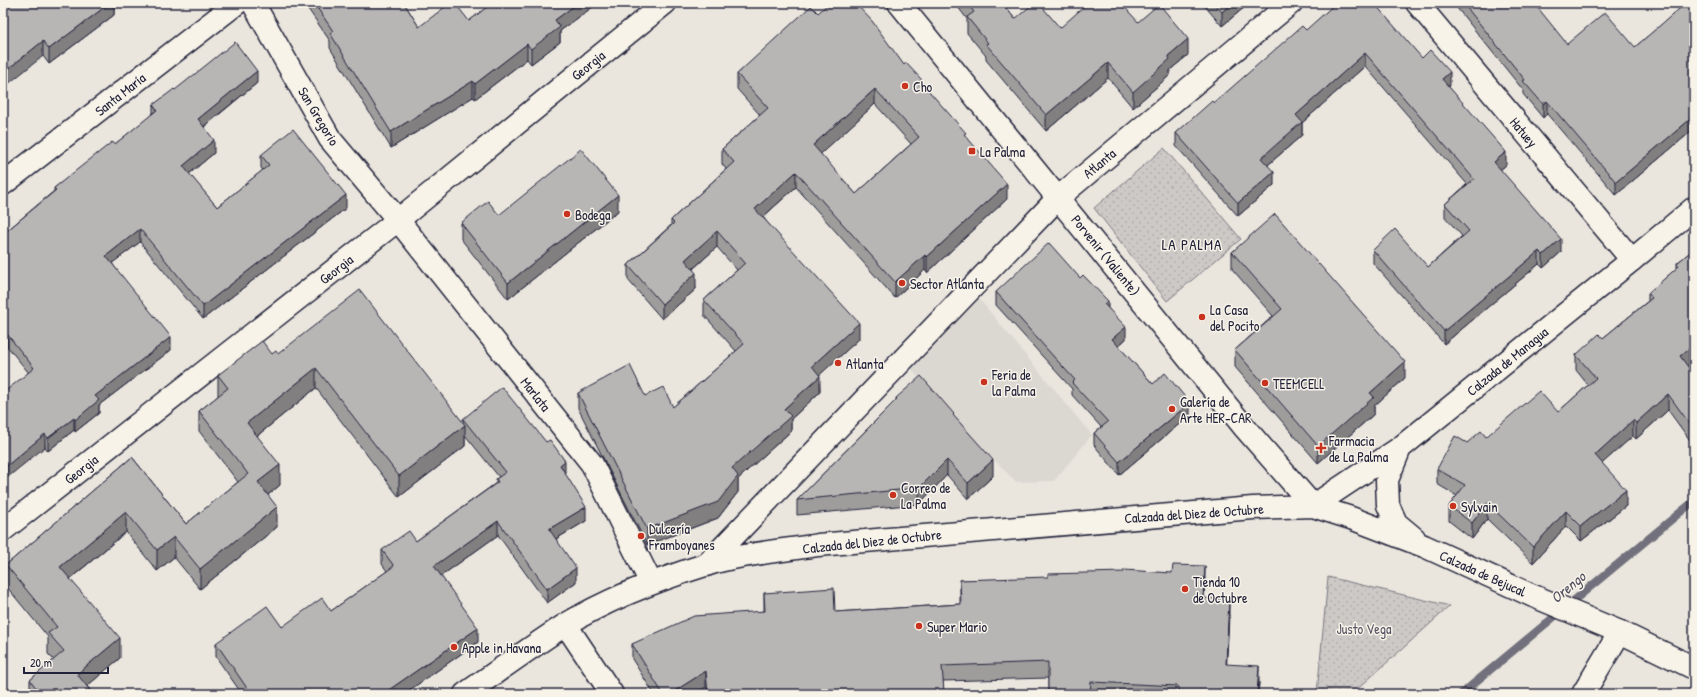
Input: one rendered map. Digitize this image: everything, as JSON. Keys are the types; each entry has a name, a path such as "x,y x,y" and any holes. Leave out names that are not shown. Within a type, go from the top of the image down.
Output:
{"street":[{"name":"Santa María","path":"3,184 237,3"},
{"name":"San Gregorio","path":"253,3 330,139 398,220"},
{"name":"Georgia","path":"3,530 398,220 665,3"},
{"name":"Porvenir (Valiente)","path":"899,3 994,122 1059,197 1245,428 1313,506"},
{"name":"Atlanta","path":"706,565 1059,197 1291,3"},
{"name":"Hatuey","path":"1417,3 1632,260"},
{"name":"Calzada de Managua","path":"1313,506 1400,448 1694,208"},
{"name":"Marlata","path":"398,220 592,464 652,583"},
{"path":"1400,448 1387,480 1388,505 1396,523 1424,546"},
{"name":"Calzada de Bejucal","path":"1313,506 1351,518 1424,546 1531,595 1595,623 1620,632 1694,668"},
{"name":"Calzada del Diez de Octubre","path":"465,694 566,625 601,605 652,583 706,565 756,554 818,545 1150,515 1253,508 1313,506"},
{"path":"566,625 612,694"},
{"path":"1583,694 1620,632"}],"shaded area":[{"name":"Feria de la Palma","path":"975,294 1092,435 1054,481 1016,482 931,395 911,368"}],"green space":[{"path":"1164,148 1241,239 1167,301 1094,208"},
{"name":"Justo Vega","path":"1328,577 1450,606 1352,694 1317,694"}],"building":[{"path":"3,3 110,3 49,49 43,41 3,73"},
{"path":"314,3 404,3 419,27 450,3 455,3 469,21 492,3 578,3 555,20 560,27 531,49 527,44 475,84 473,81 391,132 330,33 333,31"},
{"path":"829,3 855,3 872,21 904,65 906,63 922,80 920,81 966,133 964,134 1007,184 927,257 925,255 895,282 796,172 755,209 859,323 812,366 820,376 784,409 791,416 732,468 738,476 718,502 647,529 578,393 630,365 645,396 663,387 673,407 744,344 704,300 745,263 717,231 685,260 696,273 662,304 628,265 674,223 671,220 734,162 722,149 768,108 737,74 811,6 818,13","holes":["875,89 919,137 856,194 813,145"]},
{"path":"967,3 1002,3 1015,19 1034,3 1039,3 1060,28 1088,3 1121,3 1138,22 1159,4 1188,39 1168,56 1170,59 1133,92 1108,63 1046,115 986,44 988,43 967,17 974,12"},
{"path":"1214,3 1232,3 1222,12"},
{"path":"1336,3 1374,3 1422,58 1430,50 1450,72 1442,79 1506,152 1494,162 1561,239 1543,255 1539,251 1444,331 1373,250 1395,229 1428,267 1469,231 1445,204 1474,179 1365,53 1296,115 1302,122 1261,158 1274,172 1238,203 1176,133 1212,101 1214,103 1302,26 1306,30"},
{"path":"1463,3 1534,3 1567,44 1605,12 1635,47 1686,3 1694,3 1694,116 1616,182 1547,101 1543,104 1523,81 1525,80"},
{"path":"235,42 257,71 198,119 214,140 183,166 217,207 269,165 261,155 293,129 346,195 203,306 140,229 106,256 171,337 95,396 99,400 75,420 74,418 48,438 45,434 3,469 3,393 34,368 7,334 3,337 3,234 56,190 54,188 112,142 115,144 157,110 153,105 174,89 175,90"},
{"path":"581,149 618,195 508,283 461,223 488,201 499,215"},
{"path":"1275,214 1405,362 1370,393 1374,397 1318,446 1235,350 1282,309 1232,252"},
{"path":"1049,243 1080,278 1083,275 1108,301 1104,304 1126,327 1112,339 1153,384 1165,373 1190,403 1119,462 1094,433 1108,422 1072,383 1075,380 996,292"},
{"path":"1694,249 1694,344 1680,356 1694,375 1694,426 1692,427 1668,394 1636,423 1633,420 1595,455 1626,490 1581,526 1566,511 1533,547 1487,503 1472,523 1449,506 1465,485 1437,469 1455,436 1467,443 1481,431 1486,437 1539,391 1558,412 1596,378 1576,355 1599,334 1603,338 1652,298 1648,293 1679,266 1677,263"},
{"path":"360,290 465,425 399,476 316,368 247,423 280,465 258,482 277,507 200,569 174,537 157,550 126,512 60,567 120,638 77,674 93,694 41,694 30,680 64,651 48,633 57,627 6,565 132,457 186,524 248,474 199,411 228,388 218,375 262,341 272,354 276,351 278,354"},
{"path":"921,376 993,460 968,483 947,460 919,488 797,500 897,399 896,398"},
{"path":"502,387 546,442 550,440 565,461 560,465 586,507 549,529 576,568 547,589 498,521 434,566 478,628 383,694 251,694 216,643 267,606 282,627 322,598 331,611 394,566 382,550 409,531 416,541 498,482 496,479 506,472 463,419"},
{"path":"1173,565 1205,566 1203,598 1229,599 1226,664 1259,666 1257,694 1178,694 1178,686 1091,682 1090,694 1048,694 1048,662 942,666 944,692 910,694 708,694 706,671 670,694 663,694 632,644 694,616 765,611 764,593 834,588 835,612 961,604 960,580 1048,577 1048,574 1124,572 1124,570 1172,573"}],"waterway":[{"name":"Orengo","path":"1461,694 1694,501"}],"place":[{"name":"Cho","path":"905,86"},
{"name":"La Palma","path":"972,151"},
{"name":"Bodega","path":"567,214"},
{"name":"Sector Atlanta","path":"902,283"},
{"name":"La Casa del Pocito","path":"1202,317"},
{"name":"Atlanta","path":"838,363"},
{"name":"Feria de la Palma","path":"984,382"},
{"name":"TEEMCELL","path":"1265,383"},
{"name":"Galería de Arte HER-CAR","path":"1172,409"},
{"name":"Farmacia de La Palma","path":"1321,448"},
{"name":"Correo de La Palma","path":"893,495"},
{"name":"Sylvain","path":"1453,506"},
{"name":"Dulcería Framboyanes","path":"641,536"},
{"name":"Tienda 10 de Octubre","path":"1185,589"},
{"name":"Super Mario","path":"919,626"},
{"name":"Apple in Havana","path":"454,647"}],"district":[{"name":"LA PALMA","path":"1192,244"}]}
